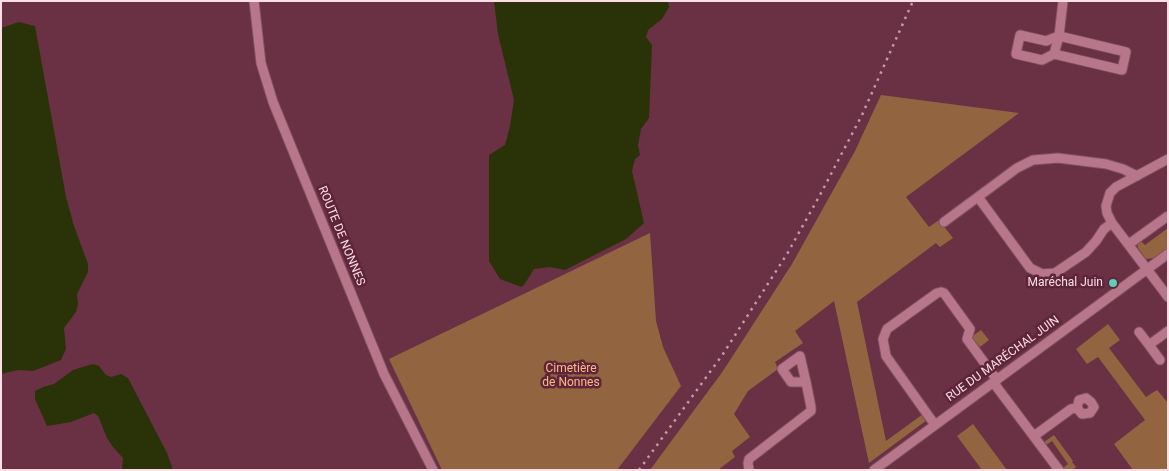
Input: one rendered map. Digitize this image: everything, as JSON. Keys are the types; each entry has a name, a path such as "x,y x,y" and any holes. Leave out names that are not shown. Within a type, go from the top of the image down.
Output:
{"street":[{"name":"ROUTE DE NONNES","path":"254,1 262,63 273,102 384,374 433,470"},
{"path":"1054,54 1059,36 1063,1"},
{"path":"1020,35 1046,41 1059,36 1126,52 1122,70 1054,54 1042,60 1016,54 1020,35"},
{"path":"944,222 1017,168 1033,160 1058,158 1106,164 1137,176"},
{"path":"1168,159 1116,187 1110,193 1106,206 1112,223 1168,297"},
{"path":"978,197 1030,268 1042,274 1048,275 1061,270 1092,246 1112,223"},
{"path":"1129,244 1168,216"},
{"name":"RUE DU MARÉCHAL JUIN","path":"874,470 1168,254"},
{"path":"935,425 886,356 883,339 887,329 937,292 941,292 944,293 970,329 967,339 1059,470"},
{"path":"1149,345 1168,331"},
{"path":"1139,332 1160,360"},
{"path":"749,470 749,459 811,411 806,382"},
{"path":"1034,436 1071,409 1077,408"}],"green space":[{"path":"881,95 1019,113 906,197 929,227 939,220 953,238 940,247 936,243 857,302 886,441 923,414 927,420 869,463 834,301 795,331 803,343 775,362 778,369 748,391 734,414 750,437 732,451 735,457 718,470 650,470 723,371 792,264 855,151"},
{"path":"1168,228 1168,248 1154,258 1146,259 1138,248 1137,243 1140,240 1145,245"},
{"name":"Cimetière de Nonnes","path":"650,233 656,321 663,347 681,386 617,470 442,470 389,359"},
{"path":"1108,324 1120,340 1109,348 1146,397 1157,390 1168,403 1168,470 1133,470 1114,444 1145,420 1098,357 1087,364 1076,349"},
{"path":"981,330 989,340 980,347 971,337"},
{"path":"999,353 1005,361 996,368 990,360"},
{"path":"973,424 1007,470 982,470 957,436"},
{"path":"1054,435 1073,461 1076,467 1072,470 1064,470 1063,468 1068,464 1052,441 1046,445 1044,442"}],"shaded area":[{"path":"494,1 668,1 669,7 662,19 648,30 646,37 652,45 649,118 641,129 638,145 640,155 635,159 632,171 644,223 626,239 565,270 550,267 534,269 521,287 500,279 489,261 489,155 505,145 514,100 498,34"},
{"path":"19,22 35,26 66,197 88,264 88,272 77,294 78,304 76,312 64,328 66,349 61,360 33,371 18,370 1,374 1,28"},
{"path":"93,364 99,366 106,375 111,377 121,374 128,378 167,453 173,470 122,470 123,458 107,438 98,416 94,413 71,422 47,426 35,399 35,391 54,384 73,370"}],"railway":[{"path":"639,470 723,354 787,254 862,115 913,1"}],"place":[{"name":"Maréchal Juin","path":"1113,283"}]}
